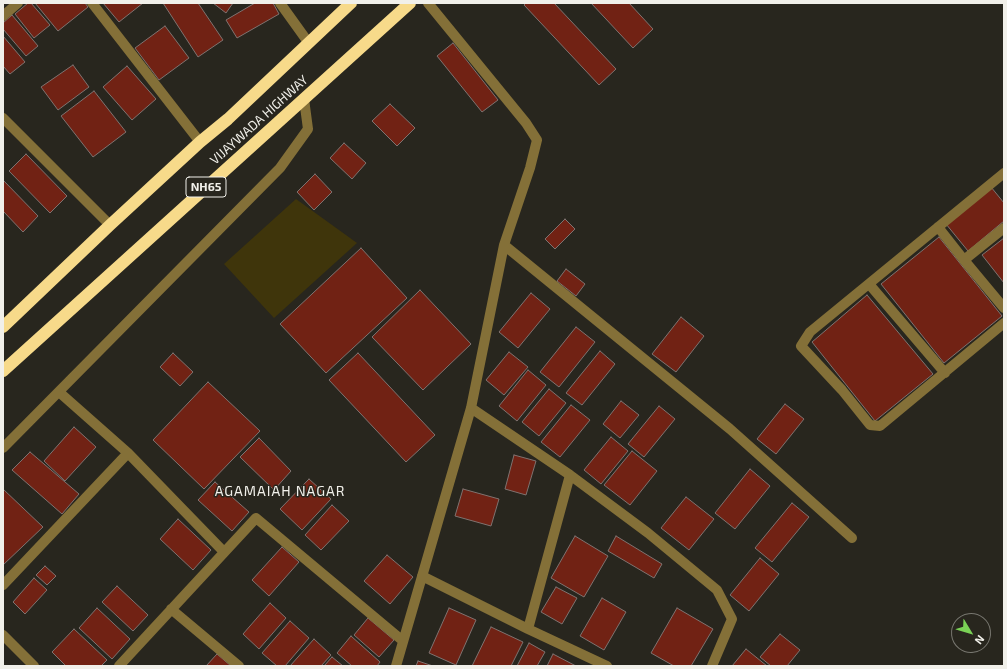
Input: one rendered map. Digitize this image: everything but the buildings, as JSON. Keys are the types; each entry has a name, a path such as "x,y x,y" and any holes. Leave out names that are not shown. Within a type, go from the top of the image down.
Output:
{"highway":[{"name":"VIJAYWADA HIGHWAY","path":"5,324 200,142 228,119 351,3"},
{"name":"VIJAYWADA HIGHWAY","path":"3,371 410,3"}],"street":[{"path":"3,16 18,3"},
{"path":"92,3 200,142"},
{"path":"280,3 308,42"},
{"path":"396,666 402,641 471,408 504,245 530,168 537,140 526,123 428,3"},
{"path":"3,448 280,168 308,129 304,99"},
{"path":"3,118 110,225"},
{"path":"1003,178 938,227 810,332 801,346 842,390 870,425 880,426 1004,323"},
{"path":"938,227 1004,308"},
{"path":"964,260 1004,228"},
{"path":"504,245 730,429 852,538"},
{"path":"869,284 945,373"},
{"path":"59,392 128,453 224,552"},
{"path":"471,408 570,475 648,533 717,590 732,618 712,666"},
{"path":"3,585 128,453"},
{"path":"528,629 570,475"},
{"path":"119,666 256,518 402,641"},
{"path":"422,576 528,629 607,666"},
{"path":"171,609 239,666"},
{"path":"3,635 34,666"}],"shaded area":[{"path":"296,199 357,243 274,318 224,264"}],"district":[{"name":"AGAMAIAH NAGAR","path":"280,491"}]}
